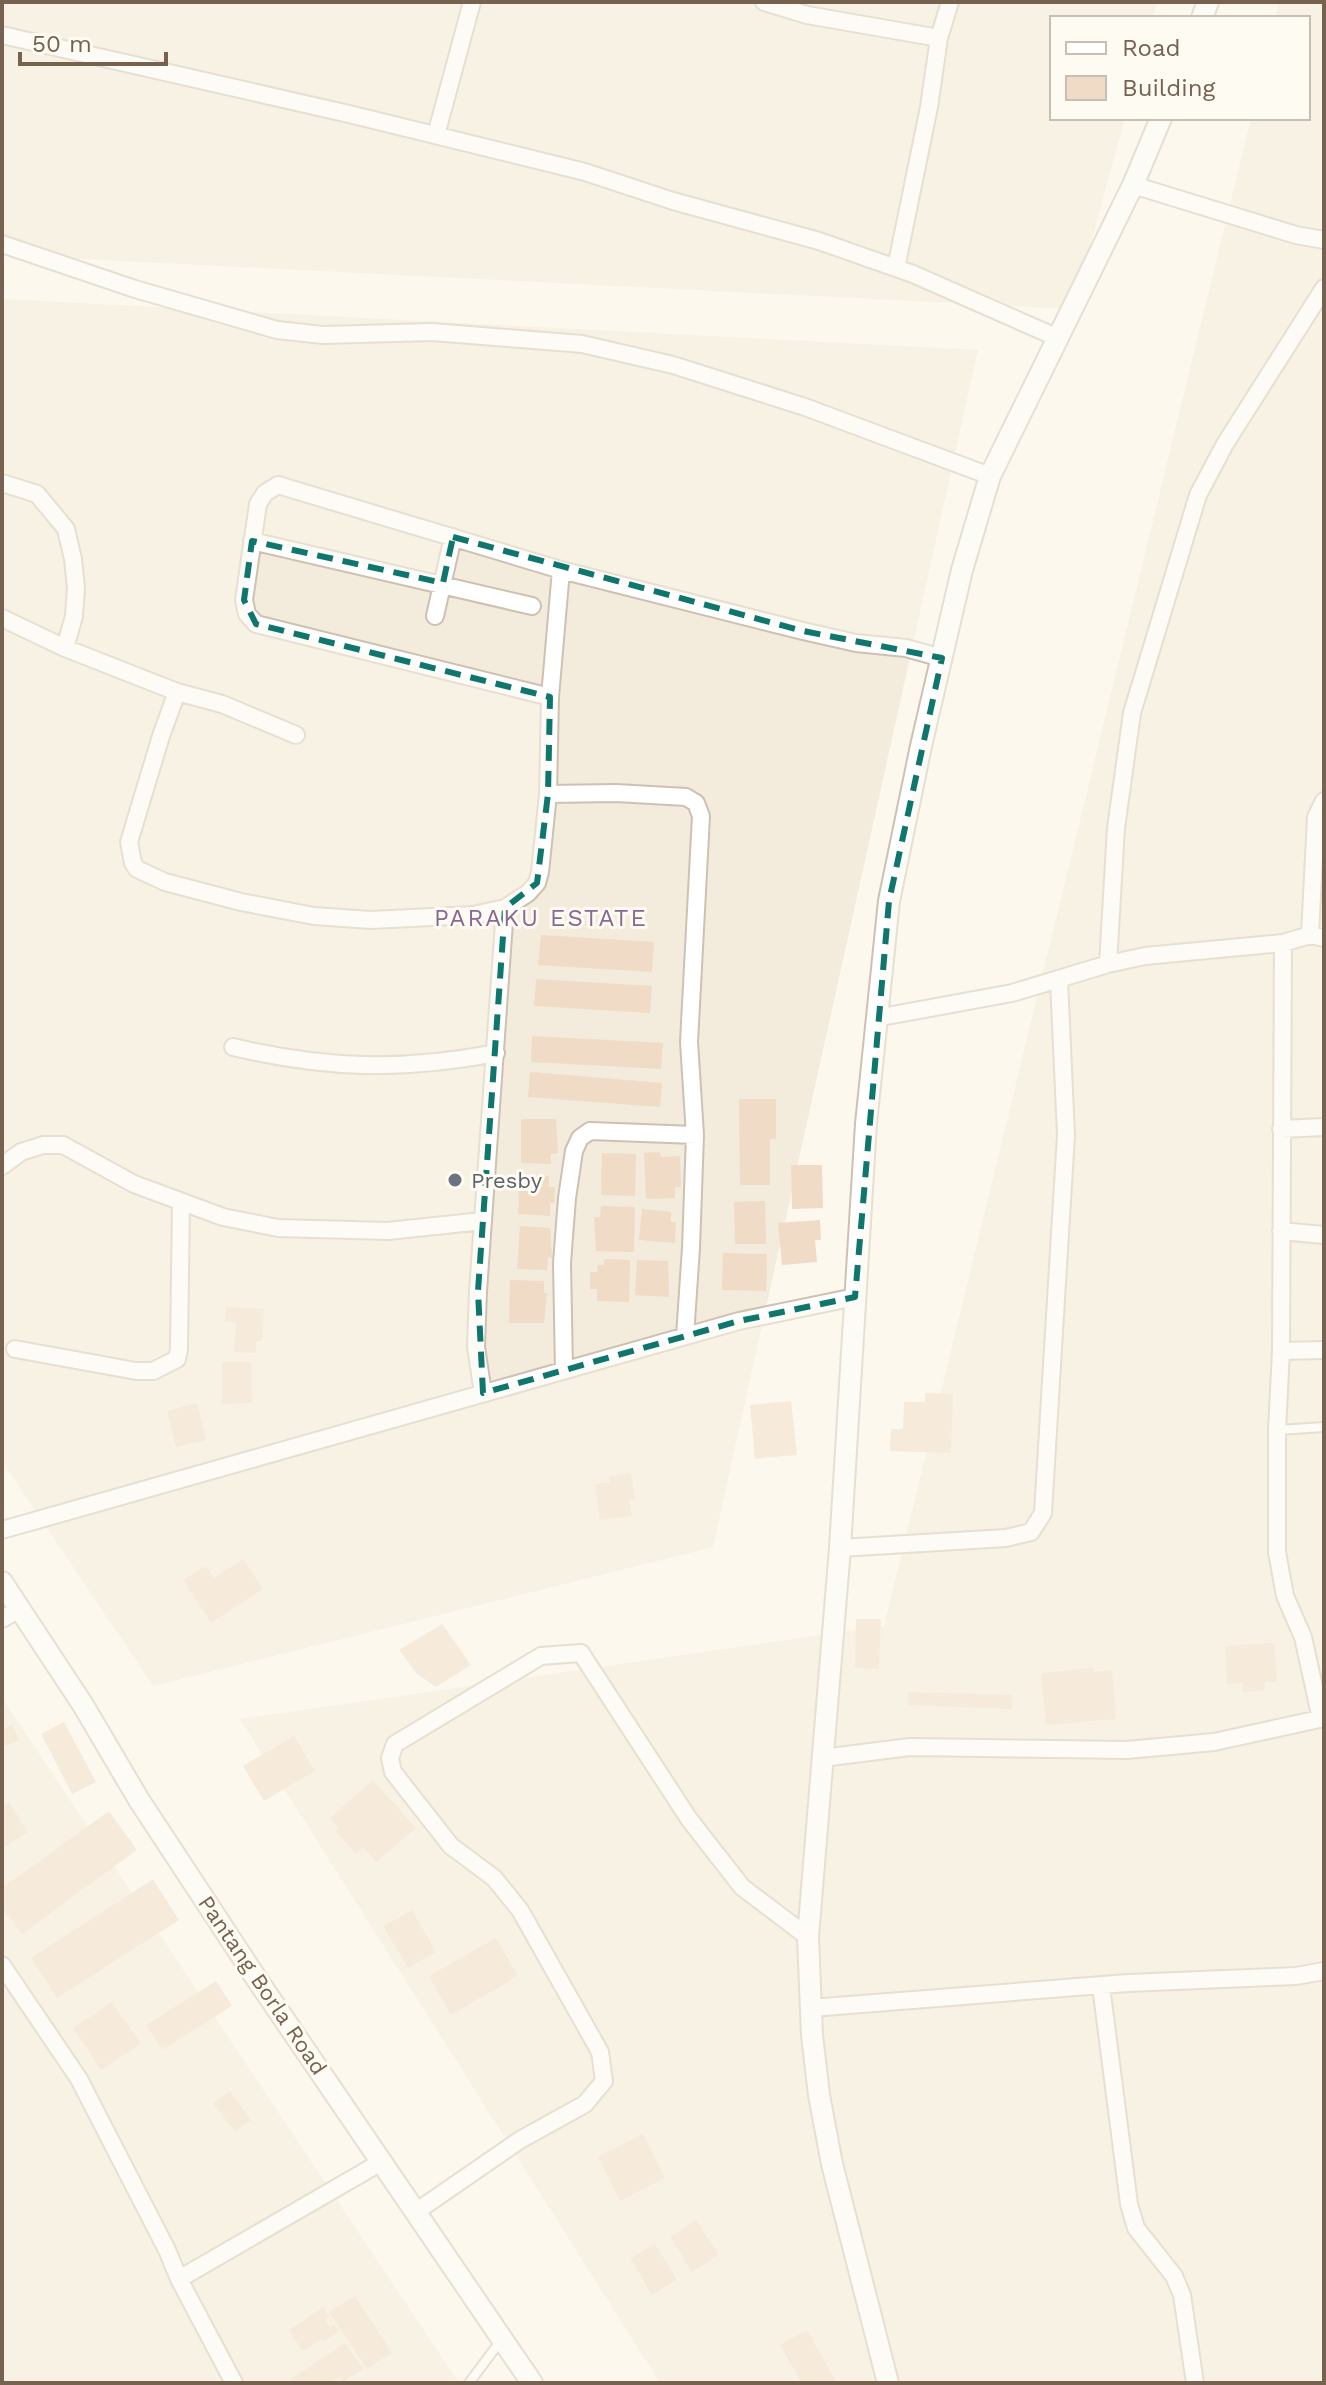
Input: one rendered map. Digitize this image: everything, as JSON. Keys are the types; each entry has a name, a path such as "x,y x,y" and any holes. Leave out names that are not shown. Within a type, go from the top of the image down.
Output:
{"street":[{"path":"436,135 472,2"},
{"path":"764,2 807,15 939,38"},
{"path":"896,268 929,107 939,38 950,2"},
{"path":"2,35 585,172 673,201 819,241 896,268 1058,338"},
{"path":"888,2383 832,2164 819,2095 808,1937 840,1548 876,1018 889,901 962,570 990,476 1133,185 1160,120"},
{"path":"1133,185 1296,235 1324,240"},
{"path":"2,244 135,289 277,330 323,335 432,332 528,339 582,344 643,358 805,407 990,476"},
{"path":"1108,964 1116,828 1132,713 1198,495 1225,444 1324,288"},
{"path":"2,483 37,494 66,529 76,588 74,616 65,648"},
{"path":"550,697 256,624 247,614 244,600 258,504 265,493 278,485 561,570 803,631 856,643 906,648 942,658"},
{"path":"435,616 453,537"},
{"path":"252,541 532,606"},
{"path":"177,692 129,842 137,869 165,882 241,902 314,916 371,920 473,915 505,908 517,902 537,883 548,794 550,697 561,570"},
{"path":"2,618 65,648 177,692 222,704 296,735"},
{"path":"548,794 616,793 686,797 696,803 701,816 689,1042 695,1135 685,1336"},
{"path":"876,1018 1012,993 1145,956 1283,943 1317,936 1316,817 1324,801"},
{"path":"483,1393 476,1347 505,908"},
{"path":"822,1758 910,1747 1127,1750 1214,1742 1322,1718 1303,1637 1285,1596 1279,1566 1277,1430 1281,1351 1283,943"},
{"path":"840,1548 1006,1538 1031,1532 1043,1513 1066,1135 1059,980"},
{"path":"233,1047 285,1059 372,1067 453,1061 496,1053"},
{"path":"1281,1129 1324,1127"},
{"path":"564,1370 562,1263 574,1151 580,1138 590,1131 695,1135"},
{"path":"2,1166 21,1152 43,1145 63,1145 134,1184 223,1217 278,1228 388,1231 482,1221"},
{"path":"15,1349 136,1371 153,1371 177,1359 181,1202"},
{"path":"1281,1231 1324,1235"},
{"path":"2,1530 739,1321 855,1297"},
{"path":"1281,1351 1324,1350"},
{"name":"Pantang Borla Road","path":"2,1582 11,1614 83,1705 139,1800 254,1975 532,2383"},
{"path":"417,2211 520,2140 585,2104 604,2081 600,2052 520,1910 494,1878 451,1846 393,1772 390,1758 395,1744 541,1656 581,1653 689,1819 742,1887 808,1937"},
{"path":"2,1965 79,2079 234,2383"},
{"path":"811,2008 1101,1986 1282,1977 1324,1971"},
{"path":"1101,1986 1129,2204 1136,2228 1174,2276 1182,2295 1195,2383"},
{"path":"179,2279 383,2161"}],"lane":[{"path":"1277,1430 1324,1427"},
{"path":"469,2383 503,2338"}],"highlighted area":[{"path":"453,537 803,631 942,658 889,901 855,1297 739,1321 483,1393 478,1291 505,908 537,883 548,794 550,697 256,624 244,600 252,541 443,583"}],"shaded area":[{"path":"2,2 1157,2 1154,16 1050,16 1050,120 1124,120 1073,309 2,255"},
{"path":"1279,2 1324,2 1324,2383 660,2383 240,1719 884,1626 1251,120 1310,120 1310,16 1276,16"},
{"name":"PARAKU ESTATE","path":"2,299 978,350 713,1547 153,1686 2,1461"},
{"path":"2,1698 459,2383 2,2383"}],"building":[{"path":"541,935 654,942 652,972 538,965"},
{"path":"536,979 652,986 650,1013 534,1006"},
{"path":"532,1036 663,1043 661,1069 531,1062"},
{"path":"530,1072 662,1083 660,1107 528,1097"},
{"path":"739,1099 776,1099 776,1139 770,1139 770,1185 740,1185"},
{"path":"521,1119 556,1119 558,1153 551,1154 551,1164 521,1163"},
{"path":"660,1152 661,1157 680,1156 681,1187 675,1187 675,1198 646,1199 644,1153"},
{"path":"602,1153 636,1154 635,1196 601,1195"},
{"path":"791,1165 822,1165 823,1208 792,1209"},
{"path":"520,1175 549,1176 549,1187 555,1187 550,1216 518,1214"},
{"path":"765,1201 766,1244 735,1244 734,1202"},
{"path":"601,1206 635,1207 634,1252 596,1251 594,1217 600,1217"},
{"path":"642,1209 671,1212 671,1222 676,1222 675,1243 639,1240"},
{"path":"820,1220 821,1240 815,1240 817,1262 782,1265 778,1223"},
{"path":"520,1226 550,1228 552,1258 548,1257 547,1270 517,1269"},
{"path":"723,1253 767,1254 766,1291 722,1290"},
{"path":"604,1259 630,1260 629,1302 597,1301 597,1289 590,1289 590,1272 597,1272 598,1265 604,1265"},
{"path":"637,1260 668,1261 669,1297 635,1295"},
{"path":"510,1280 544,1281 544,1293 547,1293 544,1323 509,1323"},
{"path":"226,1307 264,1309 262,1341 256,1341 256,1353 234,1352 236,1322 225,1322"},
{"path":"222,1362 251,1362 252,1403 222,1404"},
{"path":"925,1393 953,1394 951,1453 890,1451 891,1429 903,1429 904,1402 925,1402"},
{"path":"791,1401 797,1455 755,1459 750,1405"},
{"path":"197,1403 206,1440 176,1447 167,1411"},
{"path":"631,1473 635,1499 629,1500 632,1516 600,1520 595,1484 610,1482 609,1477"},
{"path":"243,1559 263,1589 211,1623 183,1580 206,1566 214,1578"},
{"path":"856,1619 881,1619 879,1669 855,1668"},
{"path":"442,1624 471,1665 436,1687 417,1674 399,1650"},
{"path":"1274,1643 1277,1682 1265,1682 1265,1690 1243,1692 1243,1683 1227,1684 1225,1646"},
{"path":"1093,1668 1093,1672 1112,1670 1116,1719 1046,1725 1041,1673"},
{"path":"908,1692 1012,1695 1012,1709 908,1705"},
{"path":"64,1722 96,1782 72,1794 41,1734"},
{"path":"13,1725 19,1741 2,1747 2,1729"},
{"path":"294,1736 315,1771 264,1801 243,1766"},
{"path":"373,1780 416,1828 376,1862 363,1848 356,1854 335,1831 339,1828 330,1818"},
{"path":"9,1802 28,1832 2,1848 2,1807"},
{"path":"109,1811 137,1850 22,1934 2,1907 2,1888"},
{"path":"153,1879 179,1920 57,1998 31,1958"},
{"path":"412,1910 436,1952 408,1968 383,1926"},
{"path":"496,1938 518,1976 451,2015 429,1976"},
{"path":"216,1981 232,2006 162,2050 146,2025"},
{"path":"112,2002 141,2044 101,2070 73,2028"},
{"path":"230,2091 251,2120 235,2132 213,2103"},
{"path":"643,2134 665,2178 620,2201 598,2157"},
{"path":"696,2220 719,2255 692,2272 670,2237"},
{"path":"655,2244 677,2280 652,2295 630,2258"},
{"path":"355,2296 392,2353 367,2369 329,2312"},
{"path":"323,2307 330,2317 325,2320 330,2327 334,2324 339,2331 302,2351 289,2330"},
{"path":"807,2330 837,2383 802,2383 780,2345"},
{"path":"345,2343 363,2369 343,2382 339,2377 330,2383 290,2383 289,2380"}],"place":[{"name":"Presby","path":"455,1180"}],"district":[{"name":"PARAKU ESTATE","path":"541,918"}]}
